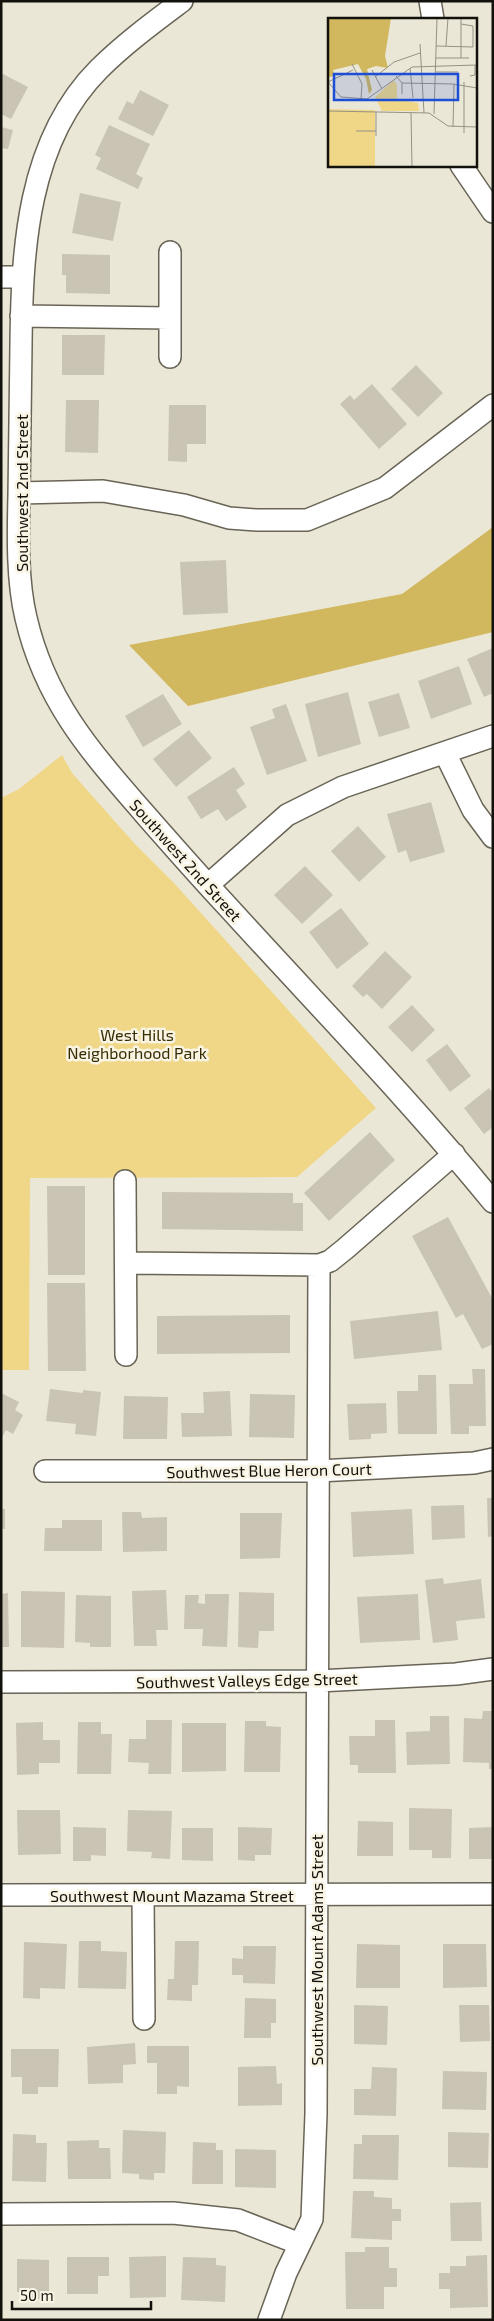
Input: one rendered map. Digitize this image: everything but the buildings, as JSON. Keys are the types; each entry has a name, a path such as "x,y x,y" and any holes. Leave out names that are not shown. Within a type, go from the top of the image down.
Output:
{"street":[{"name":"Southwest 2nd Street","path":"182,1 154,21 98,70 75,99 57,130 46,155 12,277 22,316 18,544 24,614 38,661 58,702 75,731 101,764 208,885 454,1154 493,1202"},
{"path":"430,1 434,18"},
{"path":"462,166 493,212"},
{"path":"170,252 170,357"},
{"path":"22,316 170,318"},
{"path":"19,493 103,491 184,505 229,518 308,520 385,488 493,405"},
{"path":"208,885 287,815 343,787 493,736"},
{"path":"445,753 473,810 493,836"},
{"path":"126,1263 319,1265 346,1249 454,1154"},
{"path":"125,1181 126,1355"},
{"name":"Southwest Mount Adams Street","path":"269,2320 286,2273 312,2219 316,2114 319,1265"},
{"name":"Southwest Blue Heron Court","path":"45,1471 318,1471 474,1463 493,1459"},
{"name":"Southwest Valleys Edge Street","path":"1,1682 318,1681 456,1674 493,1668"},
{"name":"Southwest Mount Mazama Street","path":"1,1895 493,1894"},
{"path":"143,1895 144,2019"},
{"path":"1,2214 173,2213 238,2220 300,2244"}],"green space":[{"name":"West Hills Neighborhood Park","path":"62,755 72,773 134,843 174,883 376,1108 297,1177 30,1178 29,1370 1,1370 1,798 19,789"}],"shaded area":[{"path":"493,527 493,632 188,706 129,645 402,594"}]}
